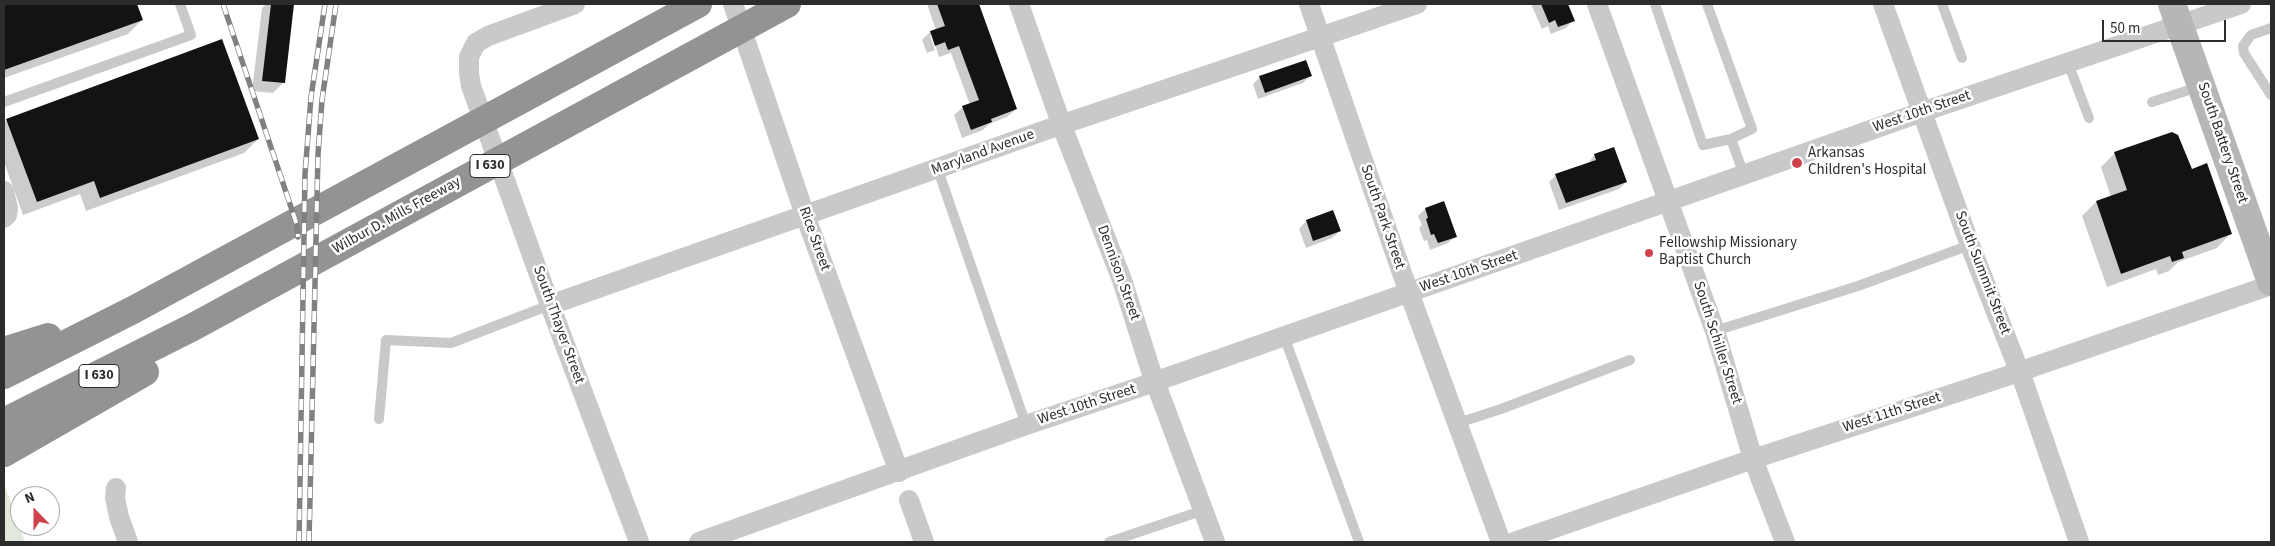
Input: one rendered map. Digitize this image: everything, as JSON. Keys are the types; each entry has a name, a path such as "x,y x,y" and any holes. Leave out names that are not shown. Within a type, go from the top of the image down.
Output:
{"highway":[{"path":"4,375 133,310 698,4"},
{"name":"Wilbur D. Mills Freeway","path":"195,334 309,264 786,4"},
{"path":"4,351 133,310"},
{"path":"4,454 195,334"},
{"name":"I 630","path":"4,422 195,334"}],"street":[{"name":"Rice Street","path":"733,4 805,215 900,472"},
{"name":"Dennison Street","path":"1019,4 1062,126 1122,280 1156,382 1215,542"},
{"name":"South Park Street","path":"1309,4 1410,292 1501,542"},
{"name":"Maryland Avenue","path":"550,305 1320,36 1417,4"},
{"name":"South Schiller Street","path":"1597,4 1716,331 1753,459 1785,542"},
{"name":"South Summit Street","path":"1883,4 1970,245 2025,386 2079,542"},
{"name":"West 10th Street","path":"699,542 900,472 1026,425 1156,382 1922,112 2068,63 2176,14 2241,4"},
{"name":"South Thayer Street","path":"569,5 488,36 476,43 469,57 469,73 471,86 480,106 550,305 639,542"},
{"name":"South Battery Street","path":"2176,14 2271,283"},
{"path":"4,191 8,208 5,217"},
{"name":"West 11th Street","path":"1514,542 1753,459 2004,377 2271,283"},
{"path":"116,488 115,498 119,517 128,542"},
{"path":"909,500 924,542"}],"lane":[{"path":"4,102 191,35 180,4"},
{"path":"1655,4 1703,145 1731,139 1752,129 1707,4"},
{"path":"1942,4 1962,58"},
{"path":"2271,28 2251,35 2243,46 2244,53 2271,95"},
{"path":"2068,63 2089,118"},
{"path":"2152,102 2202,85"},
{"path":"1731,139 1744,175"},
{"path":"938,170 1026,425"},
{"path":"1716,331 1858,286 1970,245"},
{"path":"379,419 386,340 451,343 550,305"},
{"path":"1284,336 1359,542"},
{"path":"1458,423 1501,409 1630,360"},
{"path":"1109,542 1204,510"}],"shaded area":[{"path":"4,484 10,501 10,536 23,536 25,542 4,542"}],"building":[{"path":"4,4 137,4 143,20 4,70"},
{"path":"271,4 294,4 285,83 262,81"},
{"path":"937,4 979,4 1017,109 991,119 992,122 971,130 962,106 979,100 959,46 948,50 945,42 935,46 930,31 945,26"},
{"path":"1541,4 1568,4 1575,21 1558,27 1555,20 1549,23"},
{"path":"222,39 259,139 100,198 94,181 37,202 6,119"},
{"path":"1306,60 1312,76 1265,93 1259,76"},
{"path":"2172,132 2178,135 2192,169 2207,163 2232,234 2182,252 2184,258 2172,262 2170,256 2121,274 2096,201 2127,190 2114,152"},
{"path":"1614,147 1627,182 1566,203 1555,174 1596,160 1594,154"},
{"path":"1444,201 1457,237 1438,243 1434,234 1431,235 1425,208"},
{"path":"1333,210 1341,231 1313,241 1306,220"}],"railway":[{"path":"223,4 297,225 298,237"},
{"path":"299,542 305,174 311,97 325,4"},
{"path":"309,542 318,154 322,100 336,4"}],"place":[{"name":"Arkansas Children's Hospital","path":"1797,163"},
{"name":"Fellowship Missionary Baptist Church","path":"1649,253"}]}
